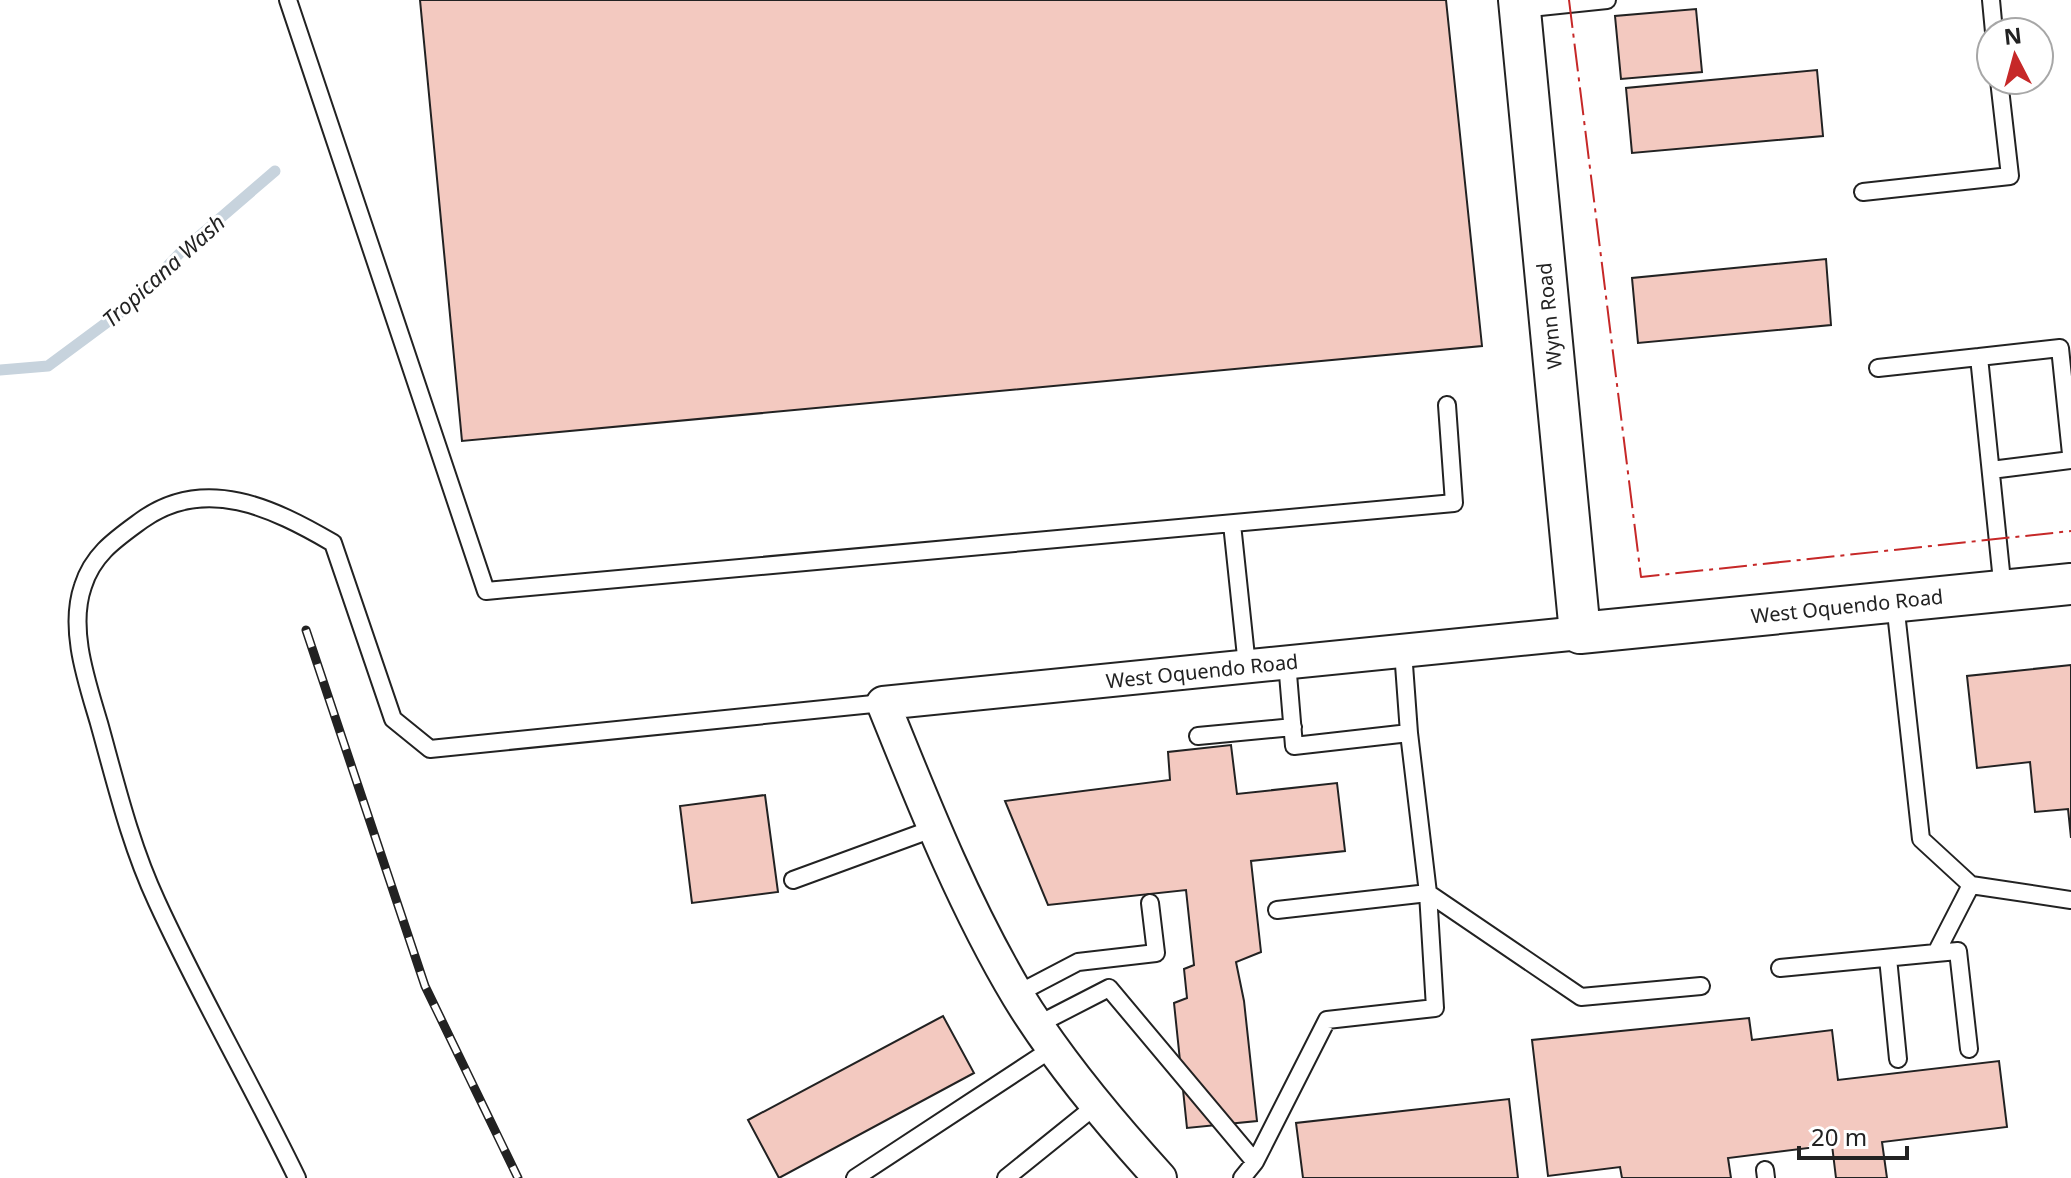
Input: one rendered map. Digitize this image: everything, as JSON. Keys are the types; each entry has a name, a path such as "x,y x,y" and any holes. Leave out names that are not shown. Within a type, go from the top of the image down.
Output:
{"street":[{"name":"Wynn Road","path":"1519,5 1580,633"},
{"name":"West Oquendo Road","path":"883,703 2071,584"},
{"path":"883,703 935,828 1017,994 1045,1036 1160,1178"}],"lane":[{"path":"288,0 486,591 1454,503 1447,405"},
{"path":"1519,5 1607,0"},
{"path":"1863,192 2010,176 2001,96"},
{"path":"1878,368 2060,348 2071,454"},
{"path":"1979,357 2003,591"},
{"path":"1991,470 2071,460"},
{"path":"297,1178 157,901 123,817 78,650 82,588 102,550 164,504 200,498 250,503 288,517 333,543 393,719 430,749 883,703"},
{"path":"1232,524 1247,666"},
{"path":"1895,601 1921,839 1971,885 2071,900"},
{"path":"1242,1178 1255,1162 1327,1020 1435,1008 1428,893 1409,733 1403,651"},
{"path":"1287,662 1294,746 1409,733"},
{"path":"1198,736 1293,727"},
{"path":"793,880 935,828"},
{"path":"1936,953 1971,885"},
{"path":"1277,910 1428,893 1581,997 1701,986"},
{"path":"1017,994 1078,962 1156,953 1150,903"},
{"path":"1780,968 1958,951 1969,1049"},
{"path":"1888,958 1898,1059"},
{"path":"855,1178 1109,988 1255,1162"},
{"path":"1006,1178 1099,1103"}],"building":[{"path":"420,0 1446,0 1482,346 462,441"},
{"path":"1696,9 1702,72 1621,79 1615,16"},
{"path":"1817,70 1823,136 1632,153 1626,88"},
{"path":"1826,259 1831,325 1638,343 1632,278"},
{"path":"2071,665 2071,838 2068,809 2035,812 2030,762 1977,768 1967,676"},
{"path":"1231,745 1237,794 1337,783 1345,851 1251,861 1261,952 1236,962 1244,1001 1257,1121 1187,1128 1174,1003 1187,998 1184,969 1194,965 1186,890 1048,905 1005,801 1170,780 1168,752"},
{"path":"765,795 778,892 692,903 680,806"},
{"path":"943,1016 974,1073 779,1178 748,1120"},
{"path":"1749,1018 1752,1040 1832,1030 1838,1080 1999,1061 2007,1127 1882,1142 1887,1178 1836,1178 1832,1145 1728,1158 1731,1178 1622,1178 1620,1167 1548,1176 1532,1040"},
{"path":"1509,1099 1518,1178 1303,1178 1296,1123"}],"waterway":[{"name":"Tropicana Wash","path":"0,370 48,366 129,306 181,252 275,171"}],"railway":[{"path":"306,630 425,986 518,1178"}],"power":[{"path":"1569,0 1641,577 2071,531"}]}
